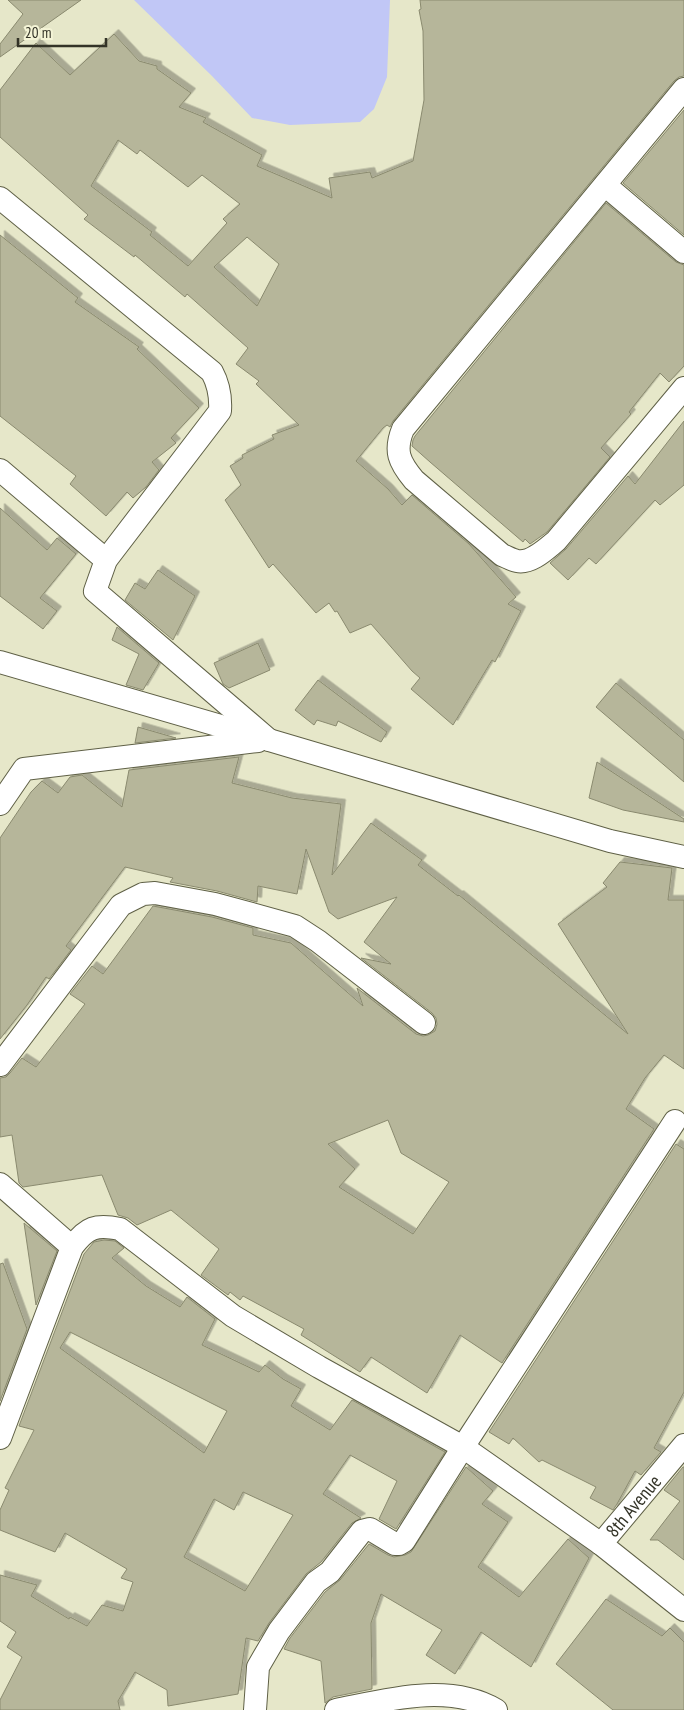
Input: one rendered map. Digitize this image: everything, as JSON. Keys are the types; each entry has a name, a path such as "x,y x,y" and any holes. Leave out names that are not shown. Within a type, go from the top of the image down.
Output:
{"street":[{"path":"684,89 403,429 400,438 399,457 404,468 414,480 502,555 518,561 526,561 544,551 556,541 684,388"},
{"path":"605,185 684,252"},
{"path":"0,198 212,372 219,385 220,411 106,560 95,591 269,740"},
{"path":"0,470 106,560"},
{"path":"0,662 610,842 684,857"},
{"path":"0,804 24,769 269,740"},
{"path":"0,1065 121,905 143,894 155,893 215,904 279,920 295,926 318,941 424,1023"},
{"path":"255,1710 258,1667 279,1631 316,1582 330,1572 362,1531 370,1529 395,1544 404,1541 675,1121"},
{"path":"0,1184 72,1248"},
{"path":"0,1438 72,1248 82,1234 97,1228 120,1229 233,1316 463,1447 602,1544 684,1610"},
{"name":"8th Avenue","path":"602,1544 684,1445"},
{"path":"336,1710 432,1694 467,1698 496,1710"}],"water":[{"path":"134,0 390,0 387,77 374,109 360,122 290,125 252,118"}],"building":[{"path":"8,0 81,0 0,57 0,44 23,14"},
{"path":"420,0 684,0 684,76 674,81 390,427 387,425 383,428 356,461 388,489 402,505 412,495 469,544 516,597 508,604 521,611 495,662 492,660 453,725 411,689 420,678 371,624 350,633 337,611 335,612 329,603 316,613 273,564 269,568 225,500 241,485 230,466 243,458 242,455 274,439 272,435 299,425 256,384 259,381 236,364 248,348 187,294 185,297 135,255 134,257 84,219 88,215 0,137 0,90 36,43 70,75 114,34 139,61 157,66 157,69 191,93 179,107 206,118 203,122 262,155 257,166 332,198 329,178 370,172 372,178 413,161 424,100 423,31 419,10 421,9","holes":["118,140 137,154 140,150 188,187 202,175 240,204 223,219 227,223 188,266 150,235 152,232 91,186","247,237 279,264 257,306 214,267"]},
{"path":"684,110 684,235 623,183"},
{"path":"606,203 676,262 684,265 684,366 669,382 660,373 629,412 631,414 601,448 610,457 547,532 530,544 525,539 523,542 412,446 413,440"},
{"path":"0,235 78,298 75,302 139,347 137,349 199,408 171,438 176,443 152,462 159,470 146,487 133,498 127,492 106,516 70,484 76,476 0,416"},
{"path":"684,421 684,485 660,505 655,500 596,564 589,558 568,580 550,563 566,549 628,476 635,484"},
{"path":"0,508 47,550 57,538 76,554 40,598 57,611 43,629 0,596"},
{"path":"158,570 195,596 173,640 125,600 135,583 145,589"},
{"path":"117,627 159,663 143,690 126,685 139,654 112,640"},
{"path":"258,643 270,670 229,688 223,684 214,663"},
{"path":"318,680 387,732 381,742 338,721 336,726 317,720 314,725 295,710"},
{"path":"616,683 684,740 684,782 596,707"},
{"path":"138,727 176,738 135,743"},
{"path":"239,757 232,783 292,798 341,804 332,875 371,823 422,860 418,865 459,895 628,1034 558,924 607,887 603,883 620,862 672,868 668,900 684,900 684,1069 664,1055 645,1078 626,1109 654,1129 502,1363 460,1335 427,1393 371,1357 360,1372 301,1335 304,1329 243,1296 240,1300 230,1292 228,1295 201,1275 219,1249 171,1210 137,1225 128,1218 118,1215 102,1175 23,1187 19,1183 12,1135 0,1137 0,1078 6,1077 22,1058 36,1067 85,1004 70,994 92,966 103,974 153,906 212,917 253,928 253,935 291,943 363,1006 357,988 416,1034 428,1035 435,1031 437,1024 436,1018 432,1013 361,958 391,964 364,942 397,897 338,919 329,912 306,849 297,894 258,886 257,902 217,891 170,882 173,878 125,867 66,946 71,950 49,979 46,977 0,1039 0,838 31,792 42,781 58,793 70,777 82,775 122,807 129,770","holes":["388,1120 401,1153 449,1182 413,1234 339,1187 355,1169 328,1144"]},
{"path":"597,762 684,819 684,822 623,810 589,798"},
{"path":"676,1144 684,1149 684,1392 654,1448 661,1452 641,1475 635,1471 613,1510 590,1498 596,1487 542,1460 539,1462 513,1438 509,1444 489,1432"},
{"path":"24,1223 57,1251 36,1305"},
{"path":"104,1240 115,1241 124,1248 112,1258 146,1286 180,1307 187,1297 215,1319 202,1345 259,1372 265,1365 283,1379 301,1389 291,1406 330,1430 352,1400 445,1452 396,1529 379,1519 397,1481 350,1455 323,1494 361,1518 352,1523 321,1562 306,1574 269,1623 258,1641 246,1638 238,1694 168,1706 167,1690 135,1672 118,1701 120,1710 0,1710 0,1700 22,1657 7,1647 16,1632 0,1621 0,1575 37,1585 31,1596 69,1619 70,1617 87,1626 102,1605 123,1611 133,1582 121,1578 127,1569 65,1533 55,1552 0,1530 0,1510 9,1490 5,1488 34,1430 19,1426 84,1254 94,1242","holes":["70,1332 227,1411 204,1453 60,1348","243,1492 293,1515 245,1591 184,1557 214,1499 234,1510"]},
{"path":"3,1263 27,1329 0,1401 0,1264"},
{"path":"466,1467 493,1491 482,1504 508,1522 478,1567 519,1597 568,1539 589,1558 531,1667 481,1632 455,1674 426,1655 442,1630 381,1594 371,1623 372,1689 333,1697 325,1703 321,1661 284,1649 290,1638 325,1592 340,1580 369,1544 394,1557 411,1552"},
{"path":"683,1467 684,1560 658,1540 650,1540 680,1501 664,1490"},
{"path":"606,1599 662,1636 670,1628 684,1642 684,1710 613,1710 556,1664"}]}
